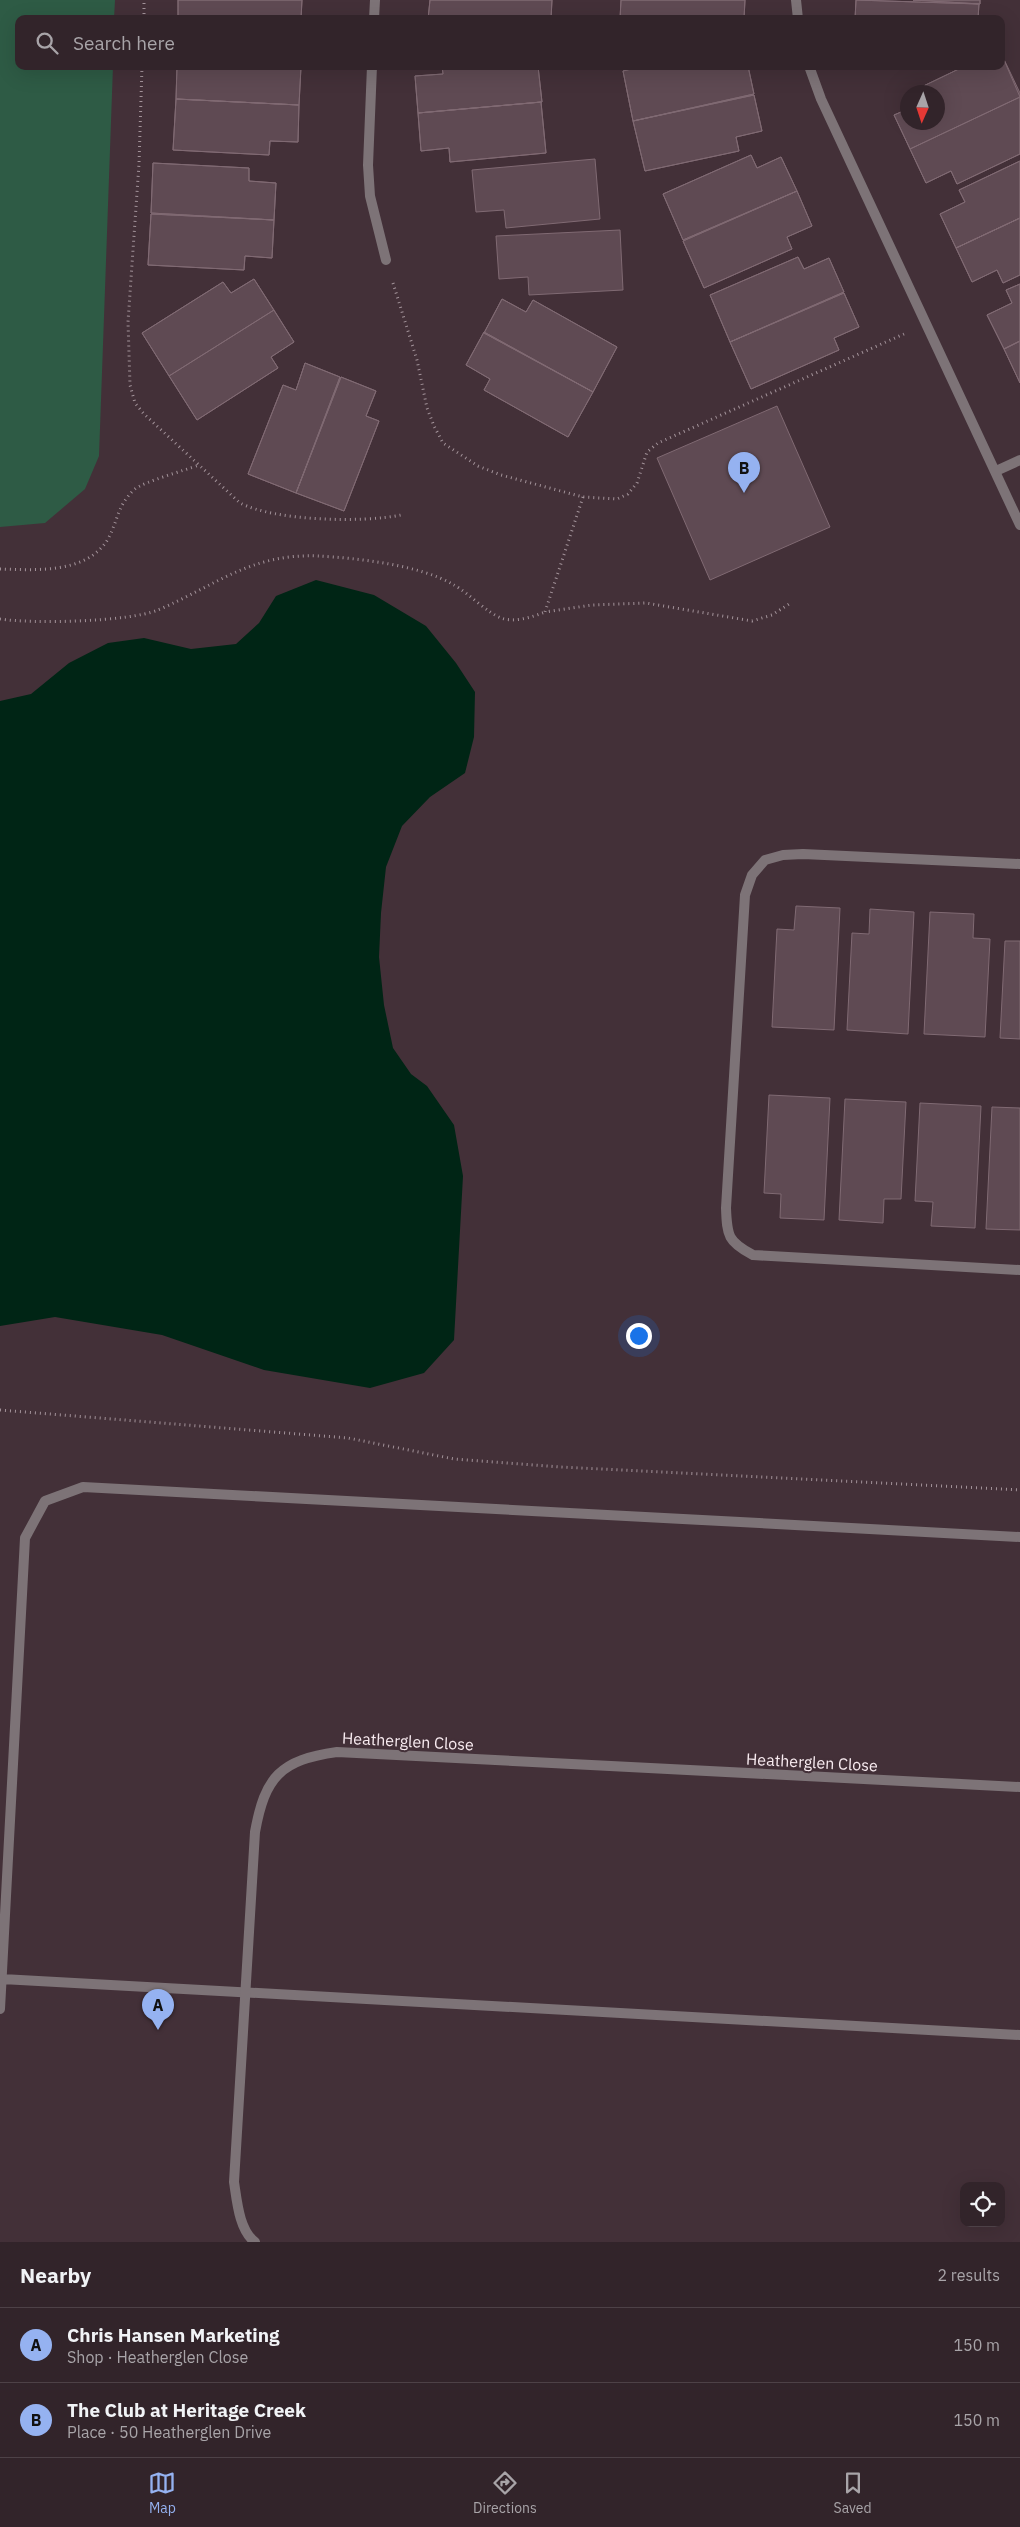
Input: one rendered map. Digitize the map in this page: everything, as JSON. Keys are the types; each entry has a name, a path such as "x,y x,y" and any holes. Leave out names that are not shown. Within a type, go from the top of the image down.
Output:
{"street":[{"path":"374,15 375,0"},
{"path":"796,0 798,15"},
{"path":"372,70 368,173 372,204 386,260"},
{"path":"810,70 821,99 1020,525"},
{"path":"996,471 1020,460"},
{"path":"1020,864 803,854 765,860 752,875 745,896 726,1208 727,1228 736,1246 753,1256 1020,1270"},
{"path":"0,2009 25,1538 45,1501 84,1487 1020,1537"},
{"name":"Heatherglen Close","path":"256,2242 250,2238 242,2221 234,2182 255,1832 259,1808 266,1790 279,1772 314,1755 337,1752 1020,1787"},
{"path":"2,1979 1020,2035"}],"path":[{"path":"144,0 144,15"},
{"path":"142,70 139,164 128,322 130,385 135,403 144,414 240,503 255,511 353,520 378,520 400,515"},
{"path":"386,260 417,360 427,408 443,442 478,466 501,475 583,497 617,499 628,494 637,483 647,452 658,443 927,324"},
{"path":"0,569 34,570 68,566 91,558 108,538 118,510 136,488 199,465"},
{"path":"545,612 583,497"},
{"path":"0,619 20,622 112,618 156,610 228,574 270,560 316,556 364,560 410,568 453,584 500,618 526,619 545,612 592,605 646,603 752,620 772,615 789,604"},
{"path":"0,1410 348,1438 454,1459 560,1467 1020,1490"}],"shaded area":[{"path":"0,0 115,0 114,15 15,15 15,70 113,70 99,456 85,489 45,523 0,527"},
{"path":"316,580 374,595 426,626 456,663 475,692 474,737 465,773 430,797 402,826 386,867 379,957 384,1005 393,1048 411,1074 427,1086 454,1125 463,1176 454,1340 424,1373 370,1388 264,1370 162,1335 55,1317 0,1326 0,701 31,694 69,663 108,643 144,638 191,649 236,644 259,623 276,596"}],"building":[{"path":"178,0 302,0 301,15 178,15"},
{"path":"178,0 302,0 301,15 178,15"},
{"path":"430,0 552,0 551,15 428,15"},
{"path":"430,0 552,0 551,15 428,15"},
{"path":"621,0 745,0 744,15 620,15"},
{"path":"621,0 745,0 744,15 620,15"},
{"path":"856,0 979,4 978,15 855,15"},
{"path":"856,0 979,4 978,15 855,15"},
{"path":"913,0 980,0 980,4"},
{"path":"913,0 980,0 980,4"},
{"path":"1005,61 1020,93 1020,154 957,184 951,171 926,183 901,130 945,130 945,85 925,85 957,70 1005,70"},
{"path":"1005,62 1020,97 910,149 901,130 945,130 945,85 925,85 957,70 1005,70"},
{"path":"177,70 301,70 299,105 176,99"},
{"path":"177,70 301,70 299,105 176,99"},
{"path":"442,70 538,70 542,102 418,113 415,76 443,74"},
{"path":"442,70 538,70 542,102 418,113 415,76 443,74"},
{"path":"749,70 754,94 633,121 623,71"},
{"path":"749,70 754,94 633,121 623,71"},
{"path":"754,95 762,131 736,137 739,151 645,171 633,121"},
{"path":"754,95 762,131 736,137 739,151 645,171 633,121"},
{"path":"1020,97 1020,154 957,184 951,171 926,183 910,149"},
{"path":"176,99 299,105 298,142 270,141 269,155 173,150"},
{"path":"176,99 299,105 298,142 270,141 269,155 173,150"},
{"path":"541,102 546,153 450,162 449,148 421,151 418,113"},
{"path":"541,102 546,153 450,162 449,148 421,151 418,113"},
{"path":"900,112 900,128 894,115"},
{"path":"900,112 900,128 894,115"},
{"path":"751,155 757,168 781,157 797,191 683,240 663,194"},
{"path":"751,155 757,168 781,157 797,191 683,240 663,194"},
{"path":"595,159 600,219 506,228 504,210 476,212 472,170"},
{"path":"1020,161 1020,218 956,248 940,214 965,202 959,190"},
{"path":"1020,161 1020,218 956,248 940,214 965,202 959,190"},
{"path":"153,163 249,168 249,181 276,183 274,220 151,213"},
{"path":"153,163 249,168 249,181 276,183 274,220 151,213"},
{"path":"797,191 812,226 787,237 792,249 704,288 683,241"},
{"path":"797,191 812,226 787,237 792,249 704,288 683,241"},
{"path":"151,214 274,220 272,258 245,256 244,270 148,265"},
{"path":"151,214 274,220 272,258 245,256 244,270 148,265"},
{"path":"1020,218 1020,275 1003,283 997,270 972,282 956,248"},
{"path":"1020,218 1020,275 1003,283 997,270 972,282 956,248"},
{"path":"620,230 623,290 529,295 528,277 499,279 496,236"},
{"path":"798,257 804,269 829,258 844,292 730,342 710,295"},
{"path":"798,257 804,269 829,258 844,292 730,342 710,295"},
{"path":"254,279 294,342 271,357 278,368 197,420 142,333 223,282 231,293"},
{"path":"254,279 274,310 169,376 142,333 223,282 231,293"},
{"path":"1020,284 1020,341 1004,349 987,315 1012,303 1006,290"},
{"path":"1020,284 1020,341 1004,349 987,315 1012,303 1006,290"},
{"path":"844,293 859,327 834,338 839,350 751,389 730,342"},
{"path":"844,293 859,327 834,338 839,350 751,389 730,342"},
{"path":"502,299 526,312 533,300 617,347 593,392 484,333"},
{"path":"502,299 526,312 533,300 617,347 593,392 484,333"},
{"path":"274,310 294,342 271,357 278,368 197,420 169,376"},
{"path":"484,332 593,392 568,437 484,390 490,379 466,365"},
{"path":"484,332 593,392 568,437 484,390 490,379 466,365"},
{"path":"1020,341 1020,383 1004,349"},
{"path":"1020,341 1020,383 1004,349"},
{"path":"305,363 340,377 296,493 248,474 283,385 296,390"},
{"path":"305,363 340,377 296,493 248,474 283,385 296,390"},
{"path":"341,377 376,391 366,416 379,421 344,511 296,493"},
{"path":"341,377 376,391 366,416 379,421 344,511 296,493"},
{"path":"777,406 830,527 710,580 657,458"},
{"path":"796,906 840,908 834,1030 772,1027 777,929 794,930"},
{"path":"870,909 914,912 908,1034 847,1030 852,933 869,934"},
{"path":"930,912 974,914 973,938 990,939 985,1037 924,1034"},
{"path":"1005,941 1020,941 1020,1039 1000,1038"},
{"path":"769,1095 830,1098 824,1220 780,1218 781,1194 764,1193"},
{"path":"845,1099 906,1102 901,1199 884,1199 883,1223 839,1220"},
{"path":"920,1103 981,1106 975,1228 931,1226 933,1202 915,1201"},
{"path":"992,1107 1020,1108 1020,1230 986,1229"}],"place":[{"name":"The Club at Heritage Creek","path":"744,493"},
{"name":"Chris Hansen Marketing","path":"158,2030"}]}
